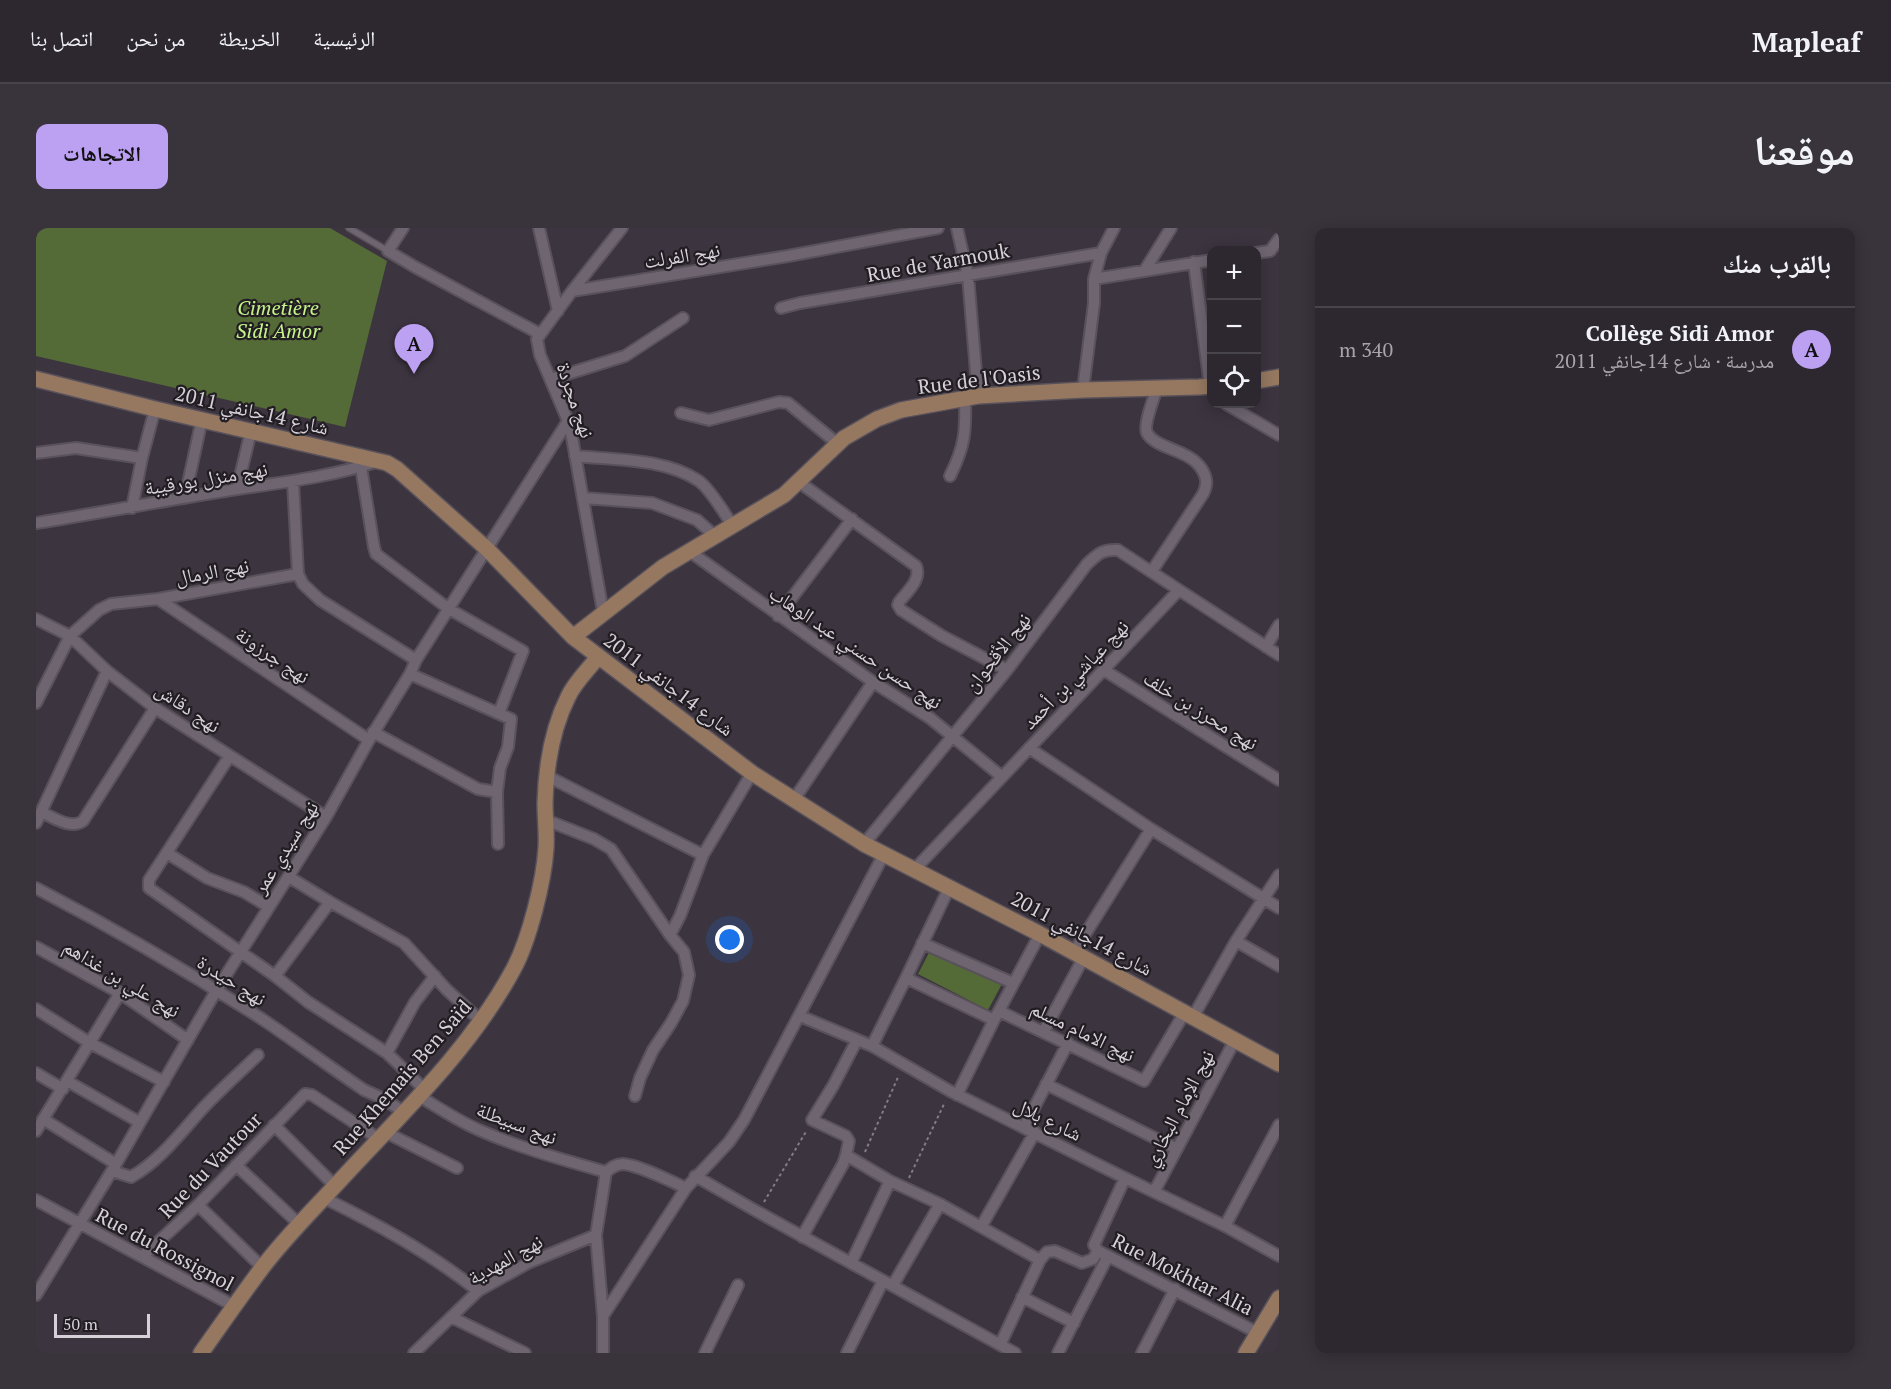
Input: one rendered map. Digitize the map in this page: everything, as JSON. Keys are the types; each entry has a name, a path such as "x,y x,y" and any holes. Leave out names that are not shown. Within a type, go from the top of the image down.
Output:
{"street":[{"path":"402,228 388,251 540,334 622,228"},
{"path":"539,228 558,311"},
{"name":"نهج الفرلت","path":"572,291 788,256 938,228"},
{"path":"950,476 964,443 971,397 968,276 957,228"},
{"path":"1083,390 1094,303 1094,279 1101,253 1114,228"},
{"path":"1145,270 1171,228"},
{"path":"1261,252 1270,251 1279,239"},
{"name":"Rue de Yarmouk","path":"781,308 1101,253"},
{"path":"1094,279 1207,261"},
{"path":"1194,262 1207,379"},
{"path":"551,379 625,356 683,318"},
{"name":"نهج مجردة","path":"540,334 537,339 538,347 568,421 603,612"},
{"path":"1261,380 1279,377"},
{"name":"شارع 14جانفي 2011","path":"36,379 380,461 397,469 487,549 573,637 752,773 793,801 864,844 1040,934 1279,1064"},
{"path":"1152,571 1203,494 1207,480 1197,462 1189,456 1159,444 1147,433 1146,426 1157,388"},
{"name":"Rue de l'Oasis","path":"573,637 663,567 784,495 838,444 859,428 901,410 971,397 1083,390 1207,388"},
{"path":"681,413 709,420 779,402 788,402 838,444"},
{"path":"1233,408 1279,435"},
{"path":"132,508 155,409"},
{"path":"185,497 202,419"},
{"name":"نهج سيدي عمر","path":"36,1295 114,1168 216,991 326,817 416,660 568,421"},
{"path":"237,489 251,432"},
{"path":"36,453 76,448 142,458"},
{"path":"575,456 655,464 677,470 700,482 733,526"},
{"name":"نهج منزل بورقيبة","path":"36,523 185,497 293,482 380,461"},
{"path":"361,467 376,554 449,609 524,651 499,713"},
{"path":"293,482 298,574 303,584 320,600 416,660"},
{"path":"799,482 916,566 918,578 899,602 901,610 942,636 1007,670"},
{"path":"583,498 652,503 698,520 715,536"},
{"path":"778,616 852,519"},
{"name":"نهج الأقحوان","path":"864,844 1007,670 1087,564 1099,553 1108,549 1118,550 1179,590"},
{"name":"نهج حسن حسني عبد الوهاب","path":"689,551 873,682 930,718 1001,776"},
{"name":"نهج الرمال","path":"36,703 41,683 70,636 99,610 111,604 298,574"},
{"path":"1179,590 1279,655"},
{"name":"نهج عياشي بن أحمد","path":"914,870 1179,590"},
{"name":"نهج جرزونة","path":"158,598 371,736 478,789 497,792"},
{"name":"نهج دقاش","path":"36,619 70,636 106,672 155,708 326,817"},
{"path":"1266,647 1279,625"},
{"name":"Rue Khemais Ben Saïd","path":"201,1353 262,1267 299,1224 422,1093 496,1000 514,968 526,939 541,884 546,848 548,758 556,725 568,697 598,657"},
{"name":"نهج محرز بن خلف","path":"1104,670 1279,780"},
{"path":"36,823 106,672"},
{"path":"410,674 511,719 508,747 500,768 497,792 498,844"},
{"path":"793,801 873,682"},
{"path":"41,812 72,825 78,824 88,814 155,708"},
{"path":"1029,748 1152,829 1279,908"},
{"name":"نهج سبيطلة","path":"230,757 148,880 149,888 275,976 308,1002 387,1053 422,1093 448,1114 480,1131 606,1172"},
{"path":"670,935 680,916 703,855 752,773"},
{"path":"547,776 703,855"},
{"path":"546,820 594,839 611,849 684,952 689,975 683,1001 653,1050 640,1078 635,1096"},
{"path":"1044,1032 1079,955 1152,829"},
{"path":"167,854 207,878 244,892 269,907"},
{"path":"603,1317 686,1188 717,1155 744,1120 884,854"},
{"path":"1189,1014 1279,875"},
{"path":"289,877 404,943 447,990 480,1021"},
{"name":"نهج حيدرة","path":"36,888 81,911 216,991 364,1090 404,1112"},
{"path":"872,1046 949,888"},
{"path":"275,976 330,902"},
{"path":"953,1093 1040,934"},
{"path":"1236,941 1279,966"},
{"path":"922,943 1013,983"},
{"name":"نهج علي بن غذاهم","path":"36,947 120,993 189,1040"},
{"path":"387,1053 415,1002 435,976"},
{"name":"نهج الامام مسلم","path":"906,978 1044,1032 1144,1081 1189,1014"},
{"path":"36,1131 120,993"},
{"path":"36,1010 90,1043 164,1082"},
{"name":"شارع بلال","path":"800,1016 872,1046 953,1093 1225,1226 1279,1256"},
{"path":"802,1237 843,1164 849,1141 846,1136 812,1120 857,1040"},
{"name":"نهج الإمام البخاري","path":"1154,1192 1235,1040"},
{"path":"1024,1127 1068,1044"},
{"path":"43,1119 114,1168 131,1177 141,1172 163,1152 207,1104 258,1055"},
{"path":"36,1073 139,1122"},
{"path":"1046,1084 1177,1149"},
{"name":"Rue du Vautour","path":"143,1257 198,1205 274,1125 308,1093 382,1136"},
{"path":"274,1125 329,1192 453,1271 478,1291"},
{"path":"1225,1226 1279,1125"},
{"path":"981,1227 1035,1132"},
{"path":"382,1136 457,1168"},
{"path":"846,1155 890,1181 940,1204 1041,1260"},
{"path":"603,1353 603,1317 596,1235 606,1172 622,1164 654,1173 686,1188"},
{"path":"236,1165 299,1224"},
{"path":"695,1176 1015,1353"},
{"name":"Rue Mokhtar Alia","path":"1125,1178 1094,1245 1103,1254 1258,1333"},
{"path":"851,1263 890,1181"},
{"name":"Rue du Rossignol","path":"36,1200 234,1306"},
{"path":"847,1353 888,1283 940,1204"},
{"path":"198,1205 262,1267"},
{"name":"نهج المهدية","path":"414,1353 478,1291 528,1263 596,1235"},
{"path":"987,1353 996,1343 1047,1252 1055,1251 1082,1263 1103,1254"},
{"path":"1058,1353 1074,1323 1103,1254"},
{"path":"705,1353 738,1285"},
{"path":"1142,1353 1175,1289"},
{"path":"1022,1297 1074,1323"},
{"path":"1248,1352 1279,1298"},
{"path":"452,1317 525,1353"}],"lane":[{"path":"349,228 388,251"}],"path":[{"path":"860,1163 903,1064"},
{"path":"904,1187 953,1093"},
{"path":"758,1212 812,1120"}],"green space":[{"name":"Cimetière Sidi Amor","path":"36,228 330,228 387,261 345,427 36,356"},
{"path":"933,945 1003,982 988,1010 918,974"}],"place":[{"name":"Collège Sidi Amor","path":"414,374"}]}
